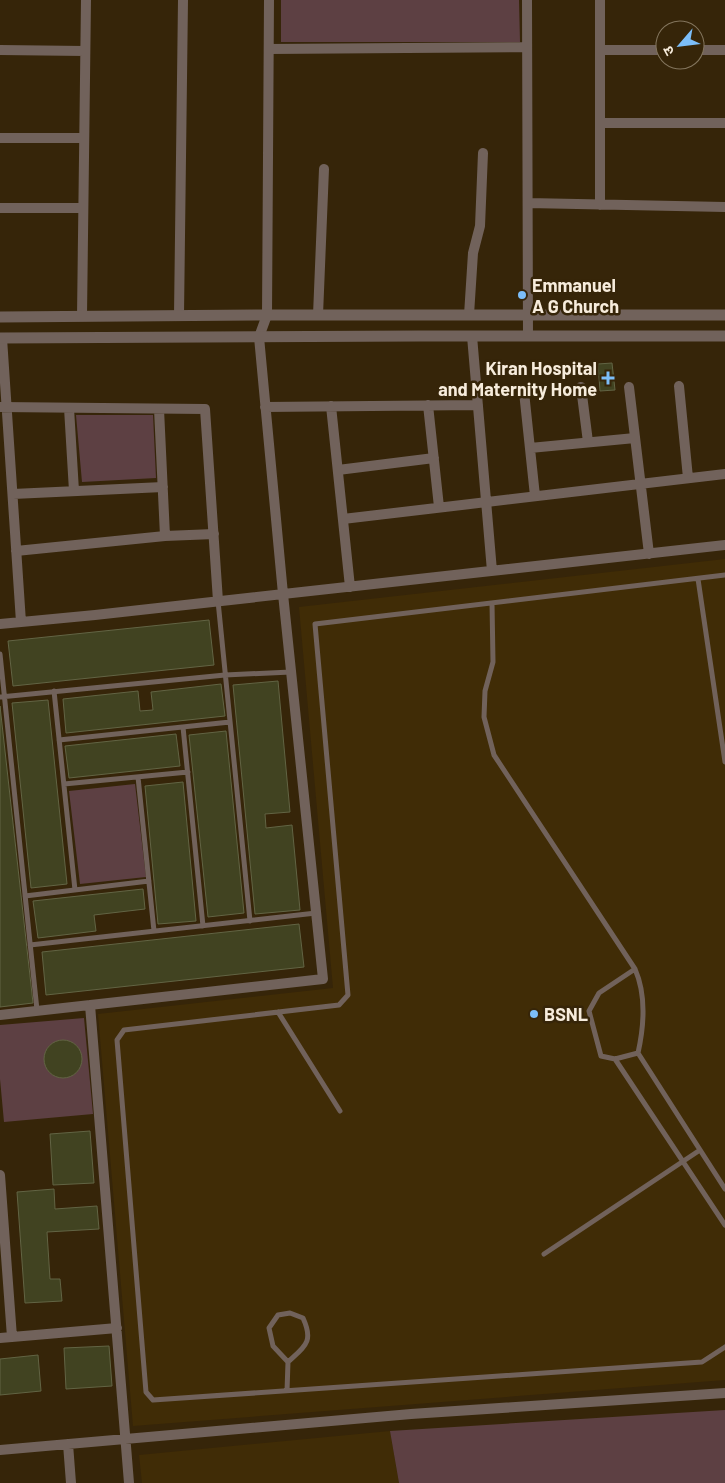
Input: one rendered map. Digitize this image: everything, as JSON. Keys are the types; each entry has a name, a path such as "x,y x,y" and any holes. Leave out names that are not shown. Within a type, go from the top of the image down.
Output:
{"street":[{"path":"82,316 86,0"},
{"path":"179,315 183,0"},
{"path":"0,1014 323,979 283,594 259,337 267,315 269,0"},
{"path":"527,0 528,336"},
{"path":"600,0 600,205"},
{"path":"269,49 527,47"},
{"path":"0,50 85,51"},
{"path":"600,50 655,50"},
{"path":"705,50 725,50"},
{"path":"600,123 725,123"},
{"path":"0,138 84,138"},
{"path":"469,315 473,253 480,226 482,153"},
{"path":"318,315 324,169"},
{"path":"528,203 725,207"},
{"path":"0,208 83,208"},
{"path":"0,317 179,315 725,316"},
{"path":"472,336 492,571"},
{"path":"21,622 12,494 3,407 1,338 725,336"},
{"path":"679,386 688,478"},
{"path":"581,387 588,442"},
{"path":"629,387 649,554"},
{"path":"524,392 535,496"},
{"path":"428,405 439,508"},
{"path":"265,407 478,405"},
{"path":"331,406 350,587"},
{"path":"3,407 205,409 218,601"},
{"path":"69,408 74,491"},
{"path":"159,408 165,536"},
{"path":"530,448 635,438"},
{"path":"338,470 434,458"},
{"path":"344,519 725,474"},
{"path":"12,494 163,487"},
{"path":"16,550 165,536 214,534"},
{"path":"0,624 725,545"},
{"path":"90,1005 129,1483"},
{"path":"0,1175 2,1227 12,1337"},
{"path":"0,1338 116,1328"},
{"path":"0,1450 411,1414 725,1393"},
{"path":"68,1444 71,1483"}],"lane":[{"path":"725,576 316,624 348,995 340,1005 124,1030 117,1040 146,1392 153,1400 702,1362 725,1347"},
{"path":"698,579 725,762"},
{"path":"218,601 250,921"},
{"path":"492,603 493,662 485,691 484,717 494,755 635,969 641,983 642,1034 638,1052 725,1189"},
{"path":"0,654 2,696 37,1010"},
{"path":"2,696 226,675 291,673"},
{"path":"54,691 75,890"},
{"path":"59,740 230,722"},
{"path":"183,727 203,926"},
{"path":"64,784 188,772"},
{"path":"138,777 154,931"},
{"path":"25,896 149,880"},
{"path":"30,945 316,913"},
{"path":"635,969 599,993 590,1011 601,1056 615,1059 638,1052"},
{"path":"278,1012 340,1111"},
{"path":"615,1059 725,1225"},
{"path":"544,1254 700,1150"},
{"path":"287,1391 288,1362 305,1346 309,1331 303,1318 290,1313 278,1315 268,1328 273,1346 288,1362"}],"shaded area":[{"path":"281,0 519,0 520,42 281,42"},
{"path":"76,415 153,415 156,478 82,482"},
{"path":"725,559 725,1380 133,1426 98,1014 333,988 299,607"},
{"path":"135,784 146,877 80,884 69,791"},
{"path":"84,1018 93,1114 4,1122 0,1079 0,1025"},
{"path":"725,1410 725,1483 399,1483 390,1431"},
{"path":"390,1431 399,1483 142,1483 139,1455"}],"building":[{"path":"612,363 615,390 600,391 598,364"},
{"path":"209,620 214,665 13,686 8,641"},
{"path":"278,681 290,812 265,814 266,828 292,825 300,910 255,914 233,685"},
{"path":"221,684 225,716 66,733 63,699 138,691 140,711 153,710 151,692"},
{"path":"48,700 67,884 31,888 12,703"},
{"path":"0,706 33,1003 0,1007"},
{"path":"226,731 244,913 208,917 189,735"},
{"path":"176,734 180,766 69,778 65,746"},
{"path":"183,782 196,921 158,924 145,786"},
{"path":"143,889 145,909 94,915 96,931 38,938 33,901"},
{"path":"299,924 304,967 46,995 42,952"},
{"path":"63,1040 76,1046 82,1059 76,1072 63,1078 50,1072 44,1059 50,1046"},
{"path":"90,1131 94,1183 53,1185 50,1134"},
{"path":"54,1189 55,1209 97,1206 99,1229 47,1232 50,1279 60,1279 62,1301 25,1303 17,1192"},
{"path":"109,1346 112,1386 66,1389 64,1348"},
{"path":"38,1355 41,1391 0,1395 0,1359"}],"place":[{"name":"Emmanuel A G Church","path":"522,295"},
{"name":"Kiran Hospital and Maternity Home","path":"608,378"},
{"name":"BSNL","path":"534,1014"}]}
